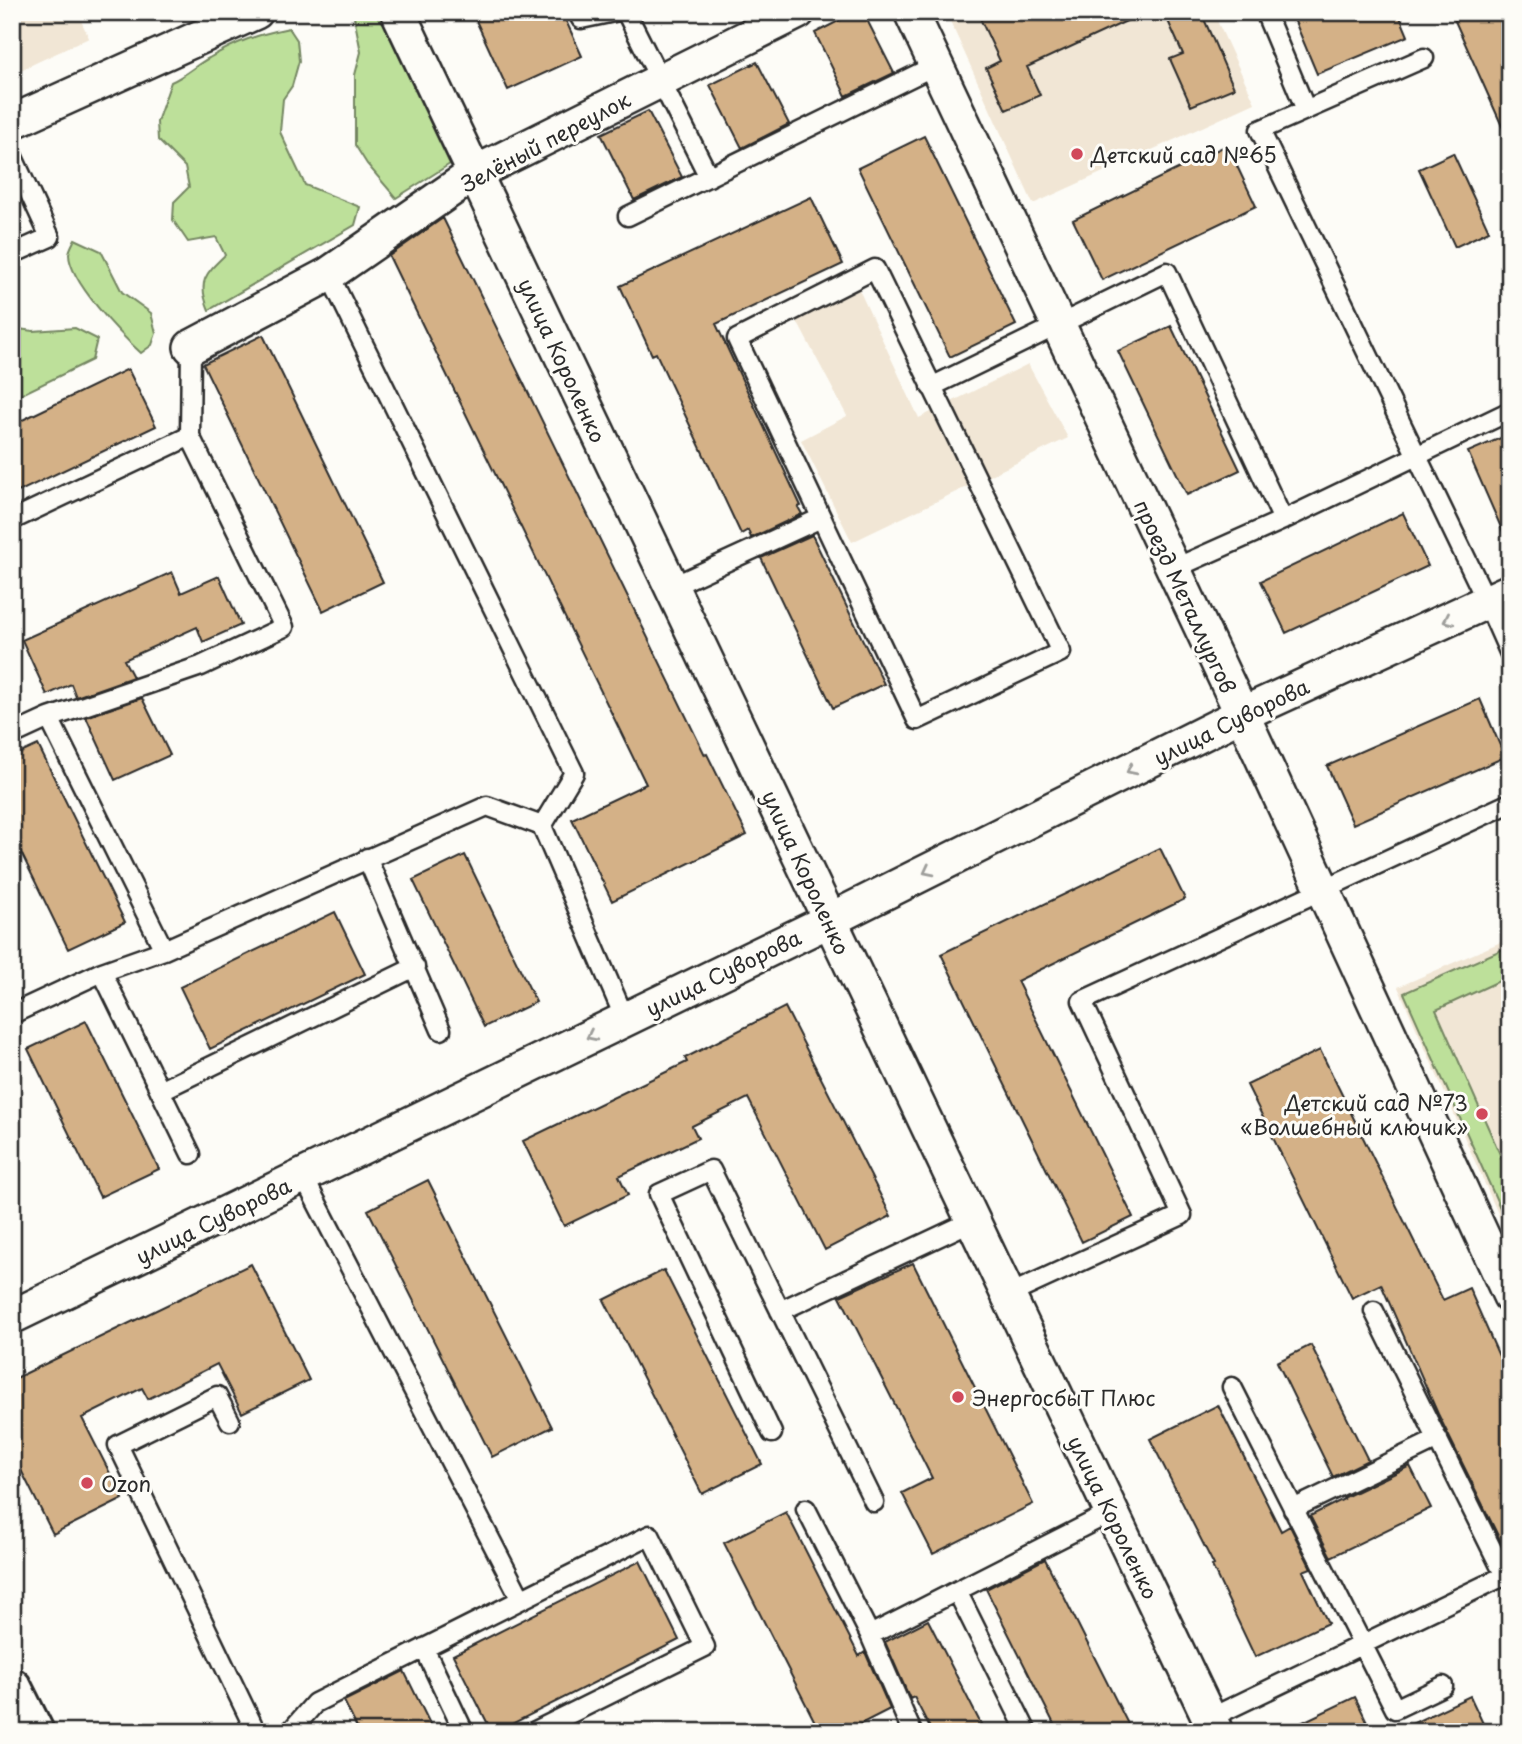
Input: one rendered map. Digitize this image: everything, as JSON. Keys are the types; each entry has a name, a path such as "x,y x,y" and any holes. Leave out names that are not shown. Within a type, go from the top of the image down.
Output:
{"main road":[{"path":"12,1688 34,1732"}],"street":[{"path":"12,122 256,12"},
{"name":"улица Короленко","path":"398,12 1213,1725"},
{"name":"Зелёный переулок","path":"191,347 329,274 475,173 798,12"},
{"name":"проезд Металлургов","path":"911,12 1242,714 1510,1296"},
{"name":"улица Суворова","path":"12,1317 830,920 1242,714 1498,596"}],"lane":[{"path":"578,12 581,19 614,12"},
{"path":"626,12 709,177"},
{"path":"1265,12 1306,110"},
{"path":"1424,58 1259,130 1416,455 1498,596 1510,654"},
{"path":"628,216 936,65"},
{"path":"12,155 50,237 12,254"},
{"path":"875,269 1061,652 917,720 821,518 737,339 875,269"},
{"path":"931,387 1167,272 1283,520"},
{"path":"329,274 574,773 542,826"},
{"path":"12,736 49,718 201,666 284,627 190,436 191,347"},
{"path":"1173,569 1283,520 1510,411"},
{"path":"12,520 190,436"},
{"path":"671,587 821,518"},
{"path":"49,718 164,950"},
{"path":"1008,1296 1182,1215 1082,1001 1510,803"},
{"path":"12,1013 102,972 164,950 487,806 542,826 625,1019"},
{"path":"367,858 441,1030"},
{"path":"160,1091 415,967"},
{"path":"102,972 191,1154"},
{"path":"772,1433 659,1194 711,1170 874,1502"},
{"path":"303,1176 520,1600"},
{"path":"780,1311 972,1221"},
{"path":"1213,1725 1362,1644 1507,1575 1374,1311"},
{"path":"1232,1387 1395,1709 1443,1686"},
{"path":"230,1421 217,1396 118,1445 256,1732"},
{"path":"1293,1509 1438,1439"},
{"path":"806,1509 870,1635 912,1732"},
{"path":"870,1635 1112,1512"},
{"path":"290,1732 315,1703 650,1535 705,1647 533,1732"},
{"path":"957,1591 1027,1732"},
{"path":"424,1648 464,1732"}],"shaded area":[{"path":"12,12 77,12 89,38 12,74"},
{"name":"Детский сад №65","path":"946,12 1213,12 1255,103 1033,204"},
{"path":"854,279 919,418 1028,364 1068,438 852,542 801,440 847,416 791,310"},
{"name":"Детский сад №73 «Волшебный ключик»","path":"1510,938 1510,1241 1398,987"}],"green space":[{"path":"353,12 378,12 450,164 396,198 367,164 355,145 355,75 361,52"},
{"path":"289,28 297,40 299,61 292,86 283,99 280,132 305,185 360,207 355,225 209,310 205,300 205,279 225,255 216,237 188,242 173,220 174,202 189,187 185,167 158,140 157,122 171,82 238,43"},
{"path":"75,239 101,251 122,292 151,313 156,333 152,345 141,353 121,334 77,278 69,254"},
{"path":"12,328 33,331 75,328 97,339 92,360 12,399"},
{"path":"1510,946 1510,976 1436,1010 1510,1177 1510,1230 1404,993"}],"building":[{"path":"472,12 562,12 582,56 508,90"},
{"path":"856,12 863,12 894,73 846,96 815,33"},
{"path":"977,12 1146,12 1027,67 1040,95 1006,110 986,68 1000,61"},
{"path":"1164,12 1201,12 1234,88 1191,106 1170,59 1183,54"},
{"path":"1291,12 1398,12 1408,36 1317,74"},
{"path":"1451,12 1510,12 1510,144"},
{"path":"757,62 789,124 742,148 710,85"},
{"path":"648,111 682,177 634,200 601,134"},
{"path":"924,136 1016,325 950,357 858,168"},
{"path":"1227,145 1256,206 1102,280 1073,220"},
{"path":"1453,153 1489,231 1455,247 1419,169"},
{"path":"811,197 843,264 716,324 801,506 798,507 802,514 751,538 748,530 741,534 656,353 652,355 620,286"},
{"path":"443,218 705,755 707,754 747,835 612,901 572,819 646,784 389,256"},
{"path":"1171,326 1240,470 1187,495 1118,351"},
{"path":"263,335 383,582 323,611 203,364"},
{"path":"128,369 156,426 12,495 12,425"},
{"path":"1510,434 1510,548 1468,452"},
{"path":"1403,513 1428,566 1286,633 1261,581"},
{"path":"812,535 884,684 833,708 761,558"},
{"path":"172,572 181,593 219,576 241,625 203,642 197,627 124,660 133,677 76,697 71,684 47,695 22,640"},
{"path":"142,698 170,755 115,780 86,717"},
{"path":"1480,699 1505,757 1353,824 1327,766"},
{"path":"38,745 125,922 68,949 12,834 12,757"},
{"path":"1160,848 1185,899 1017,981 1133,1217 1082,1242 941,954"},
{"path":"465,855 536,1002 484,1027 413,880"},
{"path":"335,912 365,974 210,1049 180,987"},
{"path":"785,1007 891,1216 825,1250 748,1098 692,1126 698,1138 619,1176 628,1195 564,1226 523,1141 687,1062 685,1058"},
{"path":"86,1021 159,1169 100,1197 28,1049"},
{"path":"1320,1050 1443,1300 1469,1288 1510,1381 1510,1560 1438,1414 1381,1284 1352,1298 1247,1085"},
{"path":"428,1180 552,1427 492,1457 368,1210"},
{"path":"913,1263 1033,1504 933,1554 902,1493 932,1478 840,1296"},
{"path":"251,1264 309,1380 242,1413 217,1364 148,1399 142,1388 82,1418 123,1499 53,1534 12,1452 12,1380"},
{"path":"664,1270 762,1464 702,1494 604,1300"},
{"path":"1311,1345 1368,1460 1333,1477 1277,1362"},
{"path":"1218,1405 1281,1531 1290,1526 1311,1568 1303,1571 1328,1623 1255,1657 1212,1566 1214,1565 1150,1439"},
{"path":"1410,1466 1431,1508 1331,1557 1310,1516"},
{"path":"786,1512 859,1656 865,1652 890,1709 845,1732 820,1732 724,1543"},
{"path":"1045,1559 1132,1732 1058,1732 986,1589"},
{"path":"640,1561 679,1640 492,1732 453,1655"},
{"path":"928,1620 985,1732 932,1732 914,1697 910,1699 885,1642"},
{"path":"404,1671 434,1732 359,1732 344,1701"},
{"path":"1470,1696 1487,1732 1395,1732"},
{"path":"1355,1697 1372,1732 1282,1732"}],"place":[{"name":"Детский сад №65","path":"1077,154"},
{"name":"Детский сад №73 «Волшебный ключик»","path":"1482,1114"},
{"name":"ЭнергосбыТ Плюс","path":"958,1397"},
{"name":"Ozon","path":"87,1483"}]}
